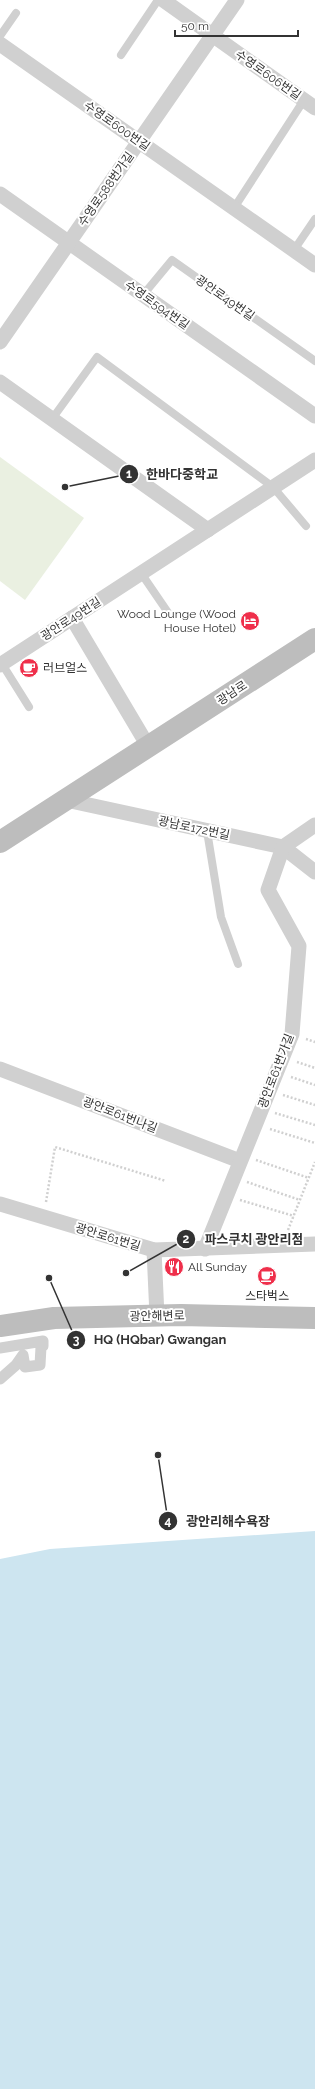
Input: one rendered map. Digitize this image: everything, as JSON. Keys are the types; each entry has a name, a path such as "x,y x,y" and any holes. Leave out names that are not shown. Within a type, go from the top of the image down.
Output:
{"main road":[{"name":"광남로","path":"0,842 315,639"},
{"name":"광안해변로","path":"0,1326 54,1318 157,1316 315,1318"}],"street":[{"name":"수영로606번길","path":"163,0 309,104"},
{"name":"수영로588번가길","path":"0,342 237,0"},
{"name":"수영로600번길","path":"0,44 315,265"},
{"name":"수영로594번길","path":"0,194 315,416"},
{"path":"0,382 208,530"},
{"name":"광안로49번길","path":"1,665 315,460"},
{"path":"72,618 148,746"},
{"name":"광남로172번길","path":"66,800 283,847 315,872"},
{"path":"283,847 315,825"},
{"name":"광안로61번가길","path":"205,1248 292,1034 299,946 268,890 283,847"},
{"name":"광안로61번나길","path":"0,1069 241,1158"},
{"name":"광안로61번길","path":"0,1204 154,1250 315,1244"},
{"path":"154,1250 157,1316"},
{"path":"0,1348 43,1341 43,1346 41,1347 40,1365 25,1367 23,1355 16,1365 0,1379"}],"lane":[{"path":"121,55 158,0"},
{"path":"0,36 16,14"},
{"path":"234,208 309,104"},
{"path":"294,250 315,219"},
{"name":"광안로49번길","path":"143,295 172,260 315,361"},
{"path":"52,419 96,357 273,487 306,526"},
{"path":"141,573 169,614"},
{"path":"1,665 29,707"},
{"path":"207,831 221,917 238,964"}],"path":[{"path":"276,1072 315,1085"},
{"path":"269,1090 315,1105"},
{"path":"261,1108 315,1125"},
{"path":"255,1124 315,1144"},
{"path":"41,1216 48,1195 55,1147 166,1181"},
{"path":"241,1158 309,1178"},
{"path":"282,1245 315,1162"},
{"path":"233,1178 300,1200"},
{"path":"226,1196 294,1216"}],"green space":[{"path":"0,457 84,518 25,600 0,581"}],"water":[{"path":"315,1531 315,2089 0,2089 0,1559 50,1549"}],"place":[{"name":"한바다중학교","path":"65,487"},
{"name":"Wood Lounge (Wood House Hotel)","path":"250,621"},
{"name":"러브얼스","path":"29,668"},
{"name":"All Sunday","path":"174,1267"},
{"name":"파스쿠치 광안리점","path":"126,1273"},
{"name":"스타벅스","path":"267,1276"},
{"name":"HQ (HQbar) Gwangan","path":"49,1278"},
{"name":"광안리해수욕장","path":"158,1455"}]}
